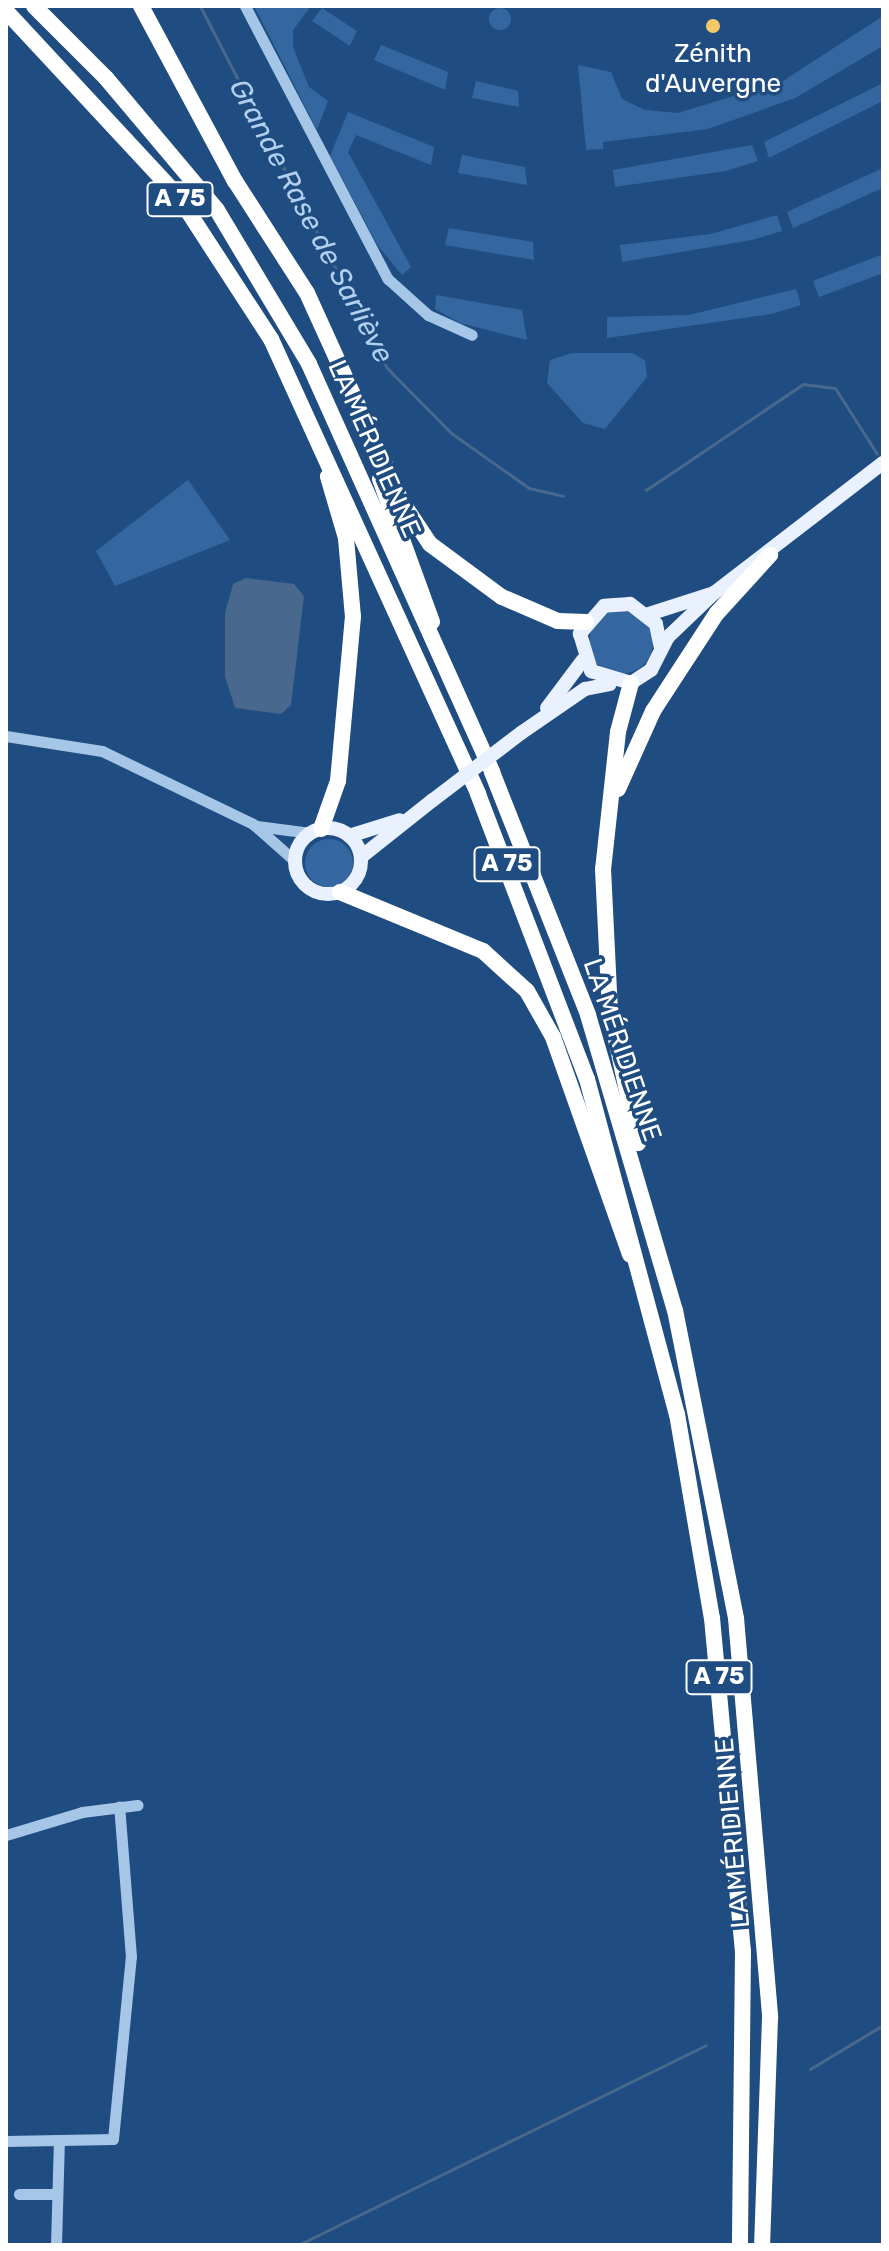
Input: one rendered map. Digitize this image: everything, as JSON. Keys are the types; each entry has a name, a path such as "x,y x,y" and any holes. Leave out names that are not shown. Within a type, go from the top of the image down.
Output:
{"highway":[{"name":"LA MÉRIDIENNE","path":"34,6 166,146 265,285 309,364 436,648 588,1015 649,1212 718,1507 751,1737 770,2018 767,2185 762,2245"},
{"path":"141,6 271,241 393,510 429,601 436,648"},
{"name":"LA MÉRIDIENNE","path":"6,11 178,196 245,293 310,418 543,956 610,1152 656,1328 694,1501 731,1782 745,2019 740,2245"},
{"path":"271,241 307,293 397,492 430,544 502,597 558,621 586,622"},
{"path":"310,418 352,577 338,781 316,831"},
{"path":"603,869 619,784 639,736 717,613 770,555"},
{"path":"622,683 603,869 610,1011 649,1212"},
{"path":"340,892 459,938 501,962 527,991 553,1037 656,1328"},
{"path":"767,2185 772,2245"},
{"path":"733,2245 743,2199"}],"main road":[{"path":"408,817 349,836 316,831 295,861 308,888 340,892 357,878 361,857 408,817 521,733 585,689 622,683 651,670 661,648 714,593 770,555 883,463"},
{"path":"521,733 583,660 586,622 617,603 649,614 714,593"},
{"path":"649,614 661,648"},
{"path":"583,660 622,683"},
{"path":"349,836 361,857"}],"street":[{"path":"245,6 388,279 428,315 472,335"},
{"path":"6,736 102,751 253,824 295,861"},
{"path":"253,824 316,831"},
{"path":"6,1835 119,1806 138,1805"},
{"path":"6,2141 113,2139 131,1957 119,1806"},
{"path":"56,2245 59,2140"},
{"path":"19,2194 56,2194"}],"shaded area":[{"path":"254,6 311,6 293,30 293,47 309,87 328,101 317,130"},
{"path":"322,8 357,31 350,46 312,21"},
{"path":"500,8 508,11 511,19 508,27 500,30 492,27 489,19 492,11"},
{"path":"883,16 883,46 795,98 708,129 603,142 603,149 586,150 578,65 611,72 622,99 645,110 678,113 783,81"},
{"path":"381,45 448,72 445,90 374,60"},
{"path":"476,81 518,91 519,107 472,98"},
{"path":"883,83 883,101 769,158 764,142"},
{"path":"348,112 434,147 431,165 356,135 348,152 411,267 402,275 378,246 330,156"},
{"path":"752,145 758,161 726,171 615,187 613,170"},
{"path":"462,155 525,167 527,185 458,173"},
{"path":"883,168 883,188 793,228 787,212"},
{"path":"777,215 782,231 752,240 622,262 620,245 711,234"},
{"path":"449,228 533,242 534,260 445,245"},
{"path":"883,254 883,273 819,297 813,281"},
{"path":"796,289 801,305 771,314 607,338 607,317 689,315"},
{"path":"436,295 522,310 527,340 460,323 435,309"},
{"path":"572,353 632,353 645,360 647,377 605,429 583,423 547,383 550,360"},
{"path":"188,480 230,540 115,586 96,551"},
{"path":"246,578 294,584 304,596 291,705 281,714 235,708 225,676 225,613 233,584"},
{"path":"615,610 627,610 644,619 651,630 651,654 644,665 627,674 615,674 603,669 594,660 589,648 589,636 594,624 603,615"},
{"path":"329,839 346,846 353,863 346,880 329,887 312,880 305,863 312,846"}],"waterway":[{"name":"Grande Rase de Sarliève","path":"200,6 387,368 451,433 529,488 563,496"},
{"name":"Grande Rase de Sarliève","path":"646,490 803,384 835,388 877,454"},
{"path":"810,2069 883,2025"},
{"path":"298,2245 706,2045"}],"place":[{"name":"Zénith d'Auvergne","path":"713,26"}]}
